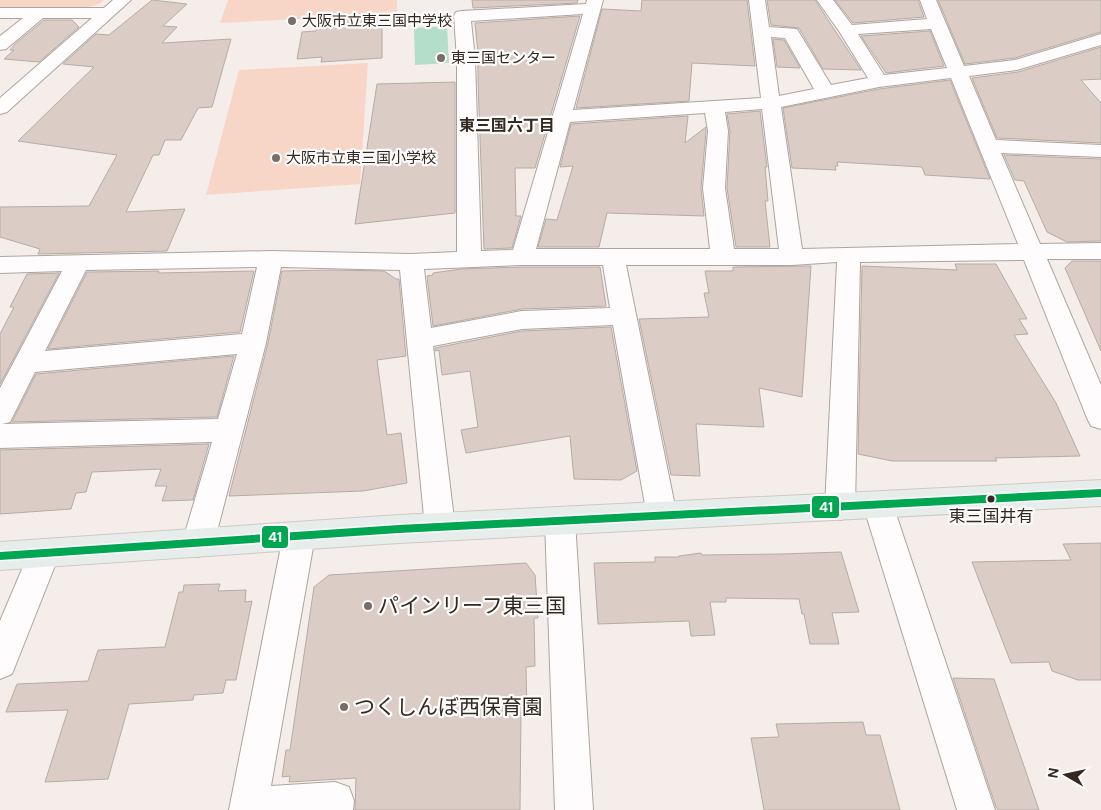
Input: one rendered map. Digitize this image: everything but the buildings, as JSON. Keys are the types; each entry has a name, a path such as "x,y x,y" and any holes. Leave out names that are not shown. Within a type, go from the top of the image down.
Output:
{"main road":[{"path":"0,556 440,527 1101,493"}],"street":[{"path":"0,108 123,0"},
{"path":"757,0 792,257"},
{"path":"825,0 847,30 879,82"},
{"path":"928,0 1101,418"},
{"path":"469,258 466,60 462,16 593,4 522,257"},
{"path":"0,13 109,13"},
{"path":"0,45 39,13"},
{"path":"847,30 937,23"},
{"path":"762,32 791,33 826,93"},
{"path":"561,117 771,103 879,82 1017,65 1101,39"},
{"path":"714,107 718,131 714,188 723,257"},
{"path":"988,146 1101,151"},
{"path":"0,265 271,259 411,262 522,257 792,257 849,254 1101,251"},
{"path":"840,506 849,254"},
{"path":"613,257 662,516"},
{"path":"198,543 253,343 271,259"},
{"path":"0,414 78,262"},
{"path":"411,262 440,527"},
{"path":"420,339 522,320 624,316"},
{"path":"26,363 253,343"},
{"path":"0,436 229,430"},
{"path":"878,505 976,810"},
{"path":"560,521 574,810"},
{"path":"299,536 248,808 335,801 334,810"},
{"path":"0,662 44,553"}],"shaded area":[{"path":"0,0 104,0 99,4 86,8 0,7"},
{"path":"228,0 397,0 397,14 220,23"},
{"path":"447,26 449,63 415,65 414,28"},
{"path":"368,63 360,184 206,195 239,70"}],"transit line":[{"name":"41","path":"0,556 399,529 1101,493"}],"place":[{"name":"大阪市立東三国中学校","path":"292,21"},
{"name":"東三国センター","path":"441,58"},
{"name":"大阪市立東三国小学校","path":"276,158"},
{"name":"東三国井有","path":"991,499"},
{"name":"パインリーフ東三国","path":"368,606"},
{"name":"つくしんぼ西保育園","path":"344,707"}],"district":[{"name":"東三国六丁目","path":"507,125"}]}
